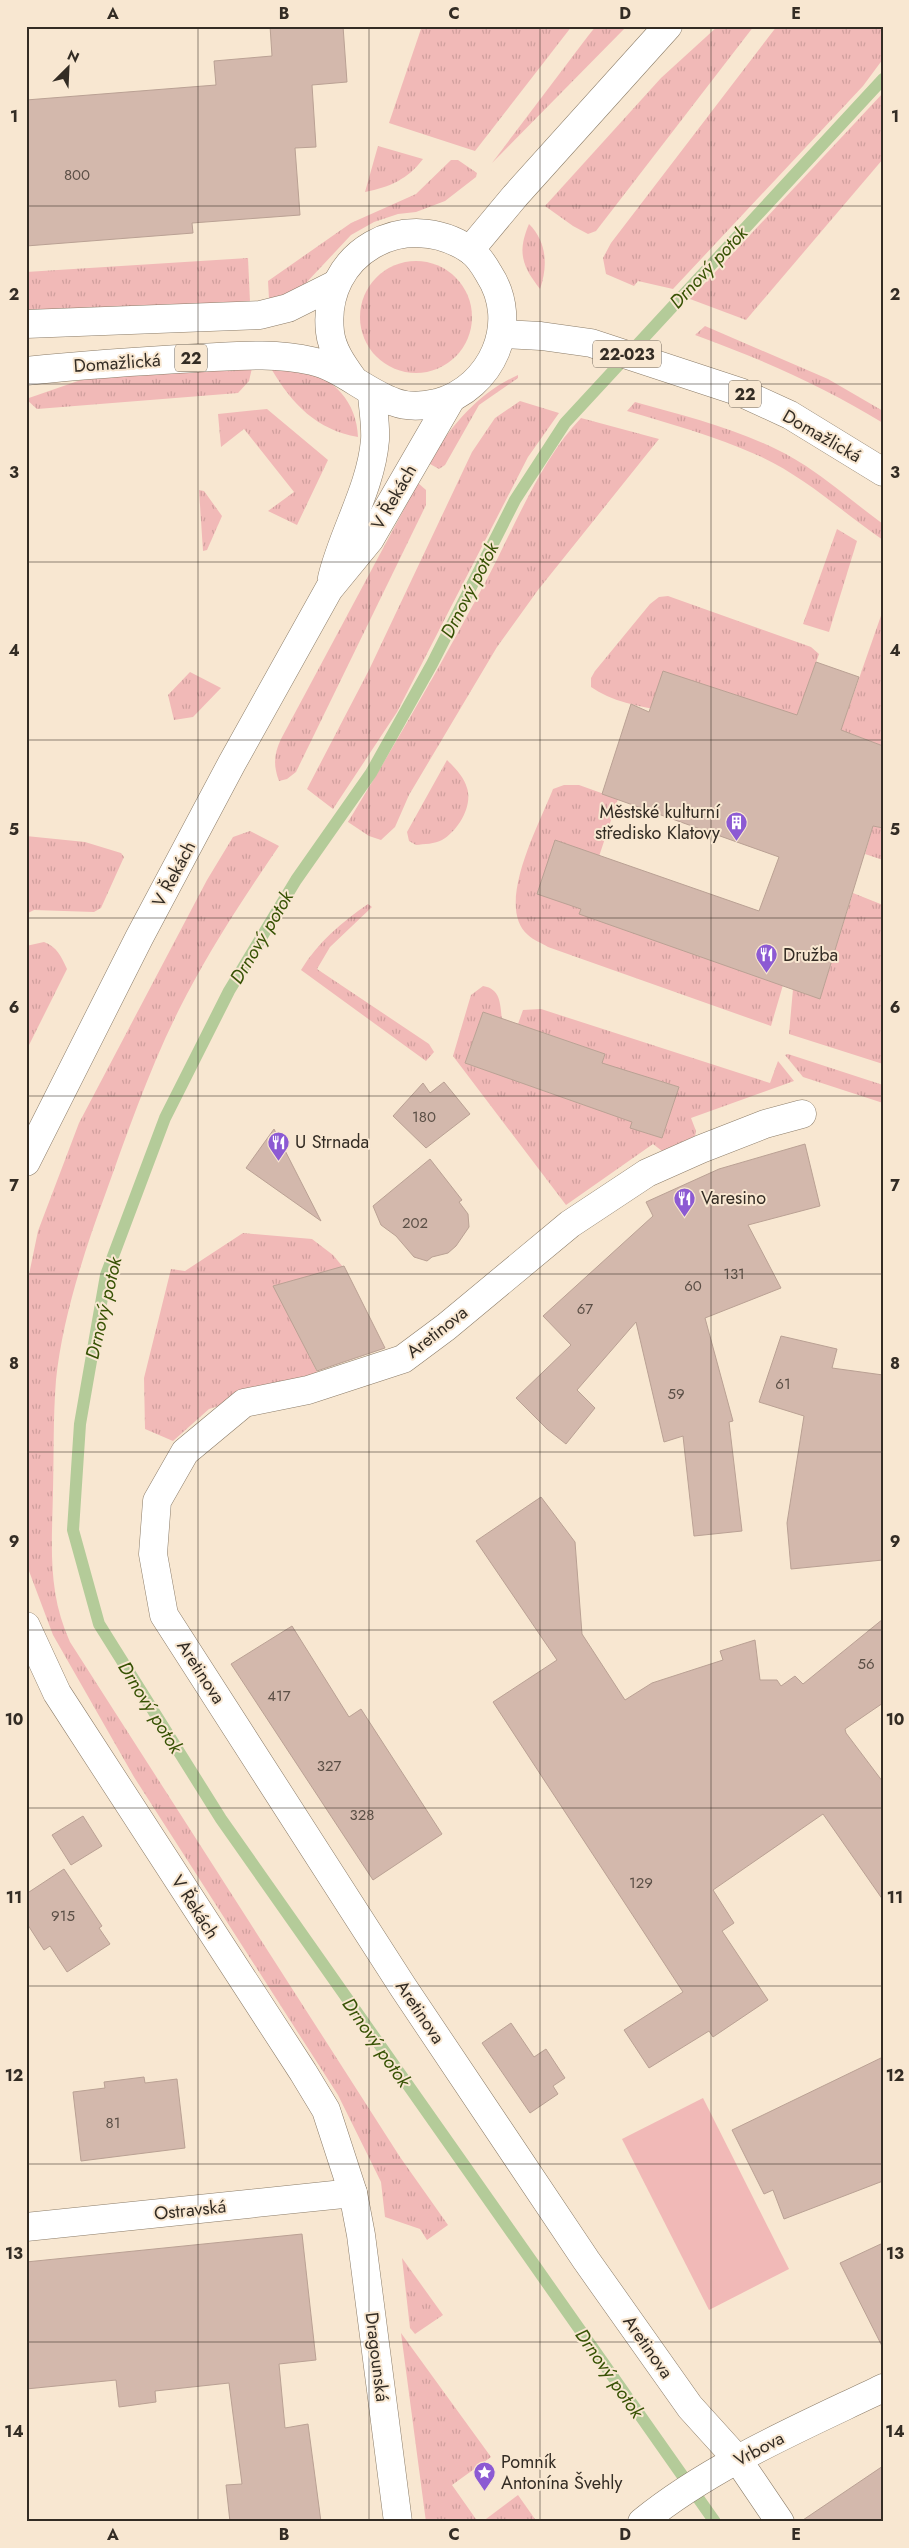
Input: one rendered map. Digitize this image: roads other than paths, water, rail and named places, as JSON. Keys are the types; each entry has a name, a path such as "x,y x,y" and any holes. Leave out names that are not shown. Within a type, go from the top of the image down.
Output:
{"street":[{"path":"470,250 515,196 668,26"},
{"name":"Domažlická","path":"26,371 103,362 263,355 314,361 362,386 397,404 424,406 451,399 470,388 485,372 496,354 502,334 502,308 495,283 481,261 470,250 433,234 404,233 376,242 352,259 336,284 329,308 330,334 338,358 362,386"},
{"path":"26,324 260,315 288,308 336,284"},
{"name":"Domažlická","path":"502,334 541,336 591,343 740,392 790,416 883,472"},
{"name":"V Řekách","path":"329,589 337,557 370,466 375,440 362,386"},
{"name":"V Řekách","path":"26,1162 139,938 232,763 329,589 370,539 451,399"},
{"name":"Aretinova","path":"780,2522 729,2465 586,2260 398,1979 164,1615 153,1554 157,1501 185,1452 244,1403 308,1390 403,1359 446,1327 570,1224 647,1173 701,1148 765,1124 802,1114"},
{"name":"V Řekách","path":"26,1626 57,1694 326,2110 353,2193"},
{"name":"Ostravská","path":"26,2227 353,2193"},
{"name":"Dragounská","path":"353,2193 361,2235 398,2522"},
{"name":"Vrbova","path":"650,2516 729,2465 883,2388"}],"waterway":[{"name":"Drnový potok","path":"715,2522 221,1819 99,1624 73,1530 80,1424 106,1275 165,1118 229,991 296,880 371,773 432,664 515,500 565,423 883,79"}],"place":[{"name":"Městské kulturní středisko Klatovy","path":"736,841"},
{"name":"Družba","path":"767,974"},
{"name":"U Strnada","path":"279,1161"},
{"name":"Varesino","path":"685,1217"},
{"name":"Pomník Antonína Švehly","path":"485,2491"}]}
